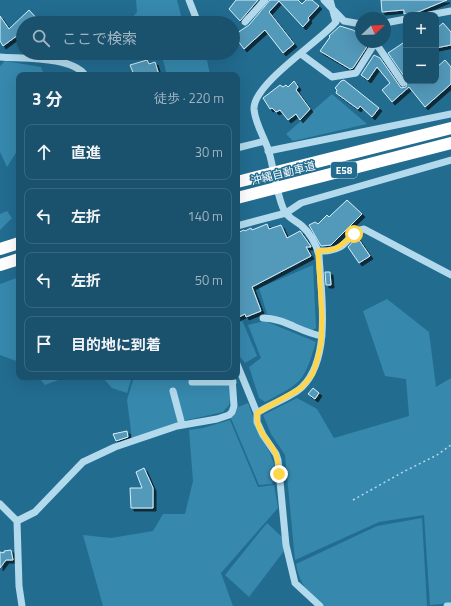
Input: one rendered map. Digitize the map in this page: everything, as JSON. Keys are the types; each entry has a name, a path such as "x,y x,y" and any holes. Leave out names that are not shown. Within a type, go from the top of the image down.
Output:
{"highway":[{"name":"沖縄自動車道","path":"240,181 451,128"},
{"name":"沖縄自動車道","path":"240,197 451,144"},
{"path":"0,249 16,244"},
{"path":"0,265 16,260"}],"street":[{"path":"189,0 195,16"},
{"path":"245,22 265,0"},
{"path":"324,0 344,20 355,23"},
{"path":"257,413 301,388 307,382 316,364 322,336 318,251 302,226 290,219 284,210 269,153 255,115 254,102 262,88 329,30 336,22 330,0"},
{"path":"439,13 451,11"},
{"path":"391,22 403,20"},
{"path":"301,54 332,77 356,73 371,48"},
{"path":"379,48 403,83"},
{"path":"0,57 16,58"},
{"path":"37,60 62,62 73,66 82,72"},
{"path":"269,153 451,114"},
{"path":"240,147 265,141"},
{"path":"240,225 301,203 451,160"},
{"path":"318,251 338,248 354,234 364,229 451,275"},
{"path":"263,318 290,324 322,336"},
{"path":"240,371 257,413 257,422 278,460 286,545 295,583 320,606"},
{"path":"17,521 35,512 83,462 115,447 182,425 217,419 232,412 234,406 233,380 192,382"},
{"path":"173,391 182,425"},
{"path":"0,504 17,521 19,586 22,606"}],"path":[{"path":"353,500 402,472 437,455 451,445"}],"shaded area":[{"path":"136,0 177,0 181,16 134,16 137,12"},
{"path":"163,60 207,60 209,72 166,72"},
{"path":"5,61 41,67 43,72 16,72 16,153 7,167 0,152 0,66"},
{"path":"332,94 367,124 293,141 286,134"},
{"path":"7,211 12,218 0,230 0,214"},
{"path":"313,265 316,328 312,331 291,321 267,314 259,288"},
{"path":"16,278 16,361 0,355 0,284"},
{"path":"387,299 429,332 436,387 451,378 451,603 430,605 424,515 379,522 295,560 285,455 271,434 263,415 297,398 317,409 334,438 409,416 406,379 385,376 363,311"},
{"path":"240,317 257,356 245,363 240,357"},
{"path":"265,321 316,342 308,366 300,380 287,390 265,402 259,398 249,367 261,358 248,325"},
{"path":"41,380 58,380 45,385"},
{"path":"105,380 131,380 127,393 112,388"},
{"path":"133,380 229,380 231,394 229,405 223,412 178,422 132,439 127,400"},
{"path":"248,403 262,440 270,453 277,473 272,484 259,485 230,416 238,407"},
{"path":"230,420 258,487 274,485 278,508 221,573 233,606 103,606 83,535 111,538 153,531 163,514 185,514 193,481 189,430 203,428"},
{"path":"422,518 427,606 325,606 314,598 302,583 296,564 377,526"},
{"path":"267,523 282,537 284,551 249,597 225,575"}],"building":[{"path":"236,0 258,0 240,21 240,16 235,16 229,9"},
{"path":"270,0 298,0 302,4 306,0 312,0 319,6 308,18 309,20 303,27 279,1 269,12 294,44 283,53 265,30 244,49 240,44 240,31 249,25"},
{"path":"381,0 447,0 418,12 404,12 404,10 382,12"},
{"path":"29,10 35,16 23,16"},
{"path":"0,16 9,29 16,22 16,36 3,46 0,41"},
{"path":"443,23 451,32 451,45 439,47 439,26"},
{"path":"340,26 355,31 355,48 366,48 353,68 350,69 320,51 330,37 329,36"},
{"path":"403,43 403,75 388,53"},
{"path":"374,55 380,58 401,88 406,87 406,84 439,84 439,65 445,60 451,67 451,84 425,107 409,87 392,102 382,90 390,83 377,67 368,80 361,75"},
{"path":"147,60 149,64 155,62 158,72 133,72 130,65"},
{"path":"344,80 379,108 372,117 360,106 358,109 336,93 337,90 335,88 341,81"},
{"path":"294,81 298,87 296,90 310,109 300,120 296,114 288,120 280,110 276,112 272,108 270,109 263,98 280,85 283,87 286,85 288,87"},
{"path":"347,200 362,214 331,245 321,246 309,225 315,222 318,224 327,215 329,217"},
{"path":"267,224 269,229 281,225 287,238 300,231 311,247 306,247 311,256 252,287 261,311 246,317 245,314 240,316 240,232 251,228 252,230"},
{"path":"357,237 370,256 359,263 348,247"},
{"path":"325,272 330,272 331,285 326,285"},
{"path":"313,388 319,393 315,399 308,394"},
{"path":"127,431 128,437 116,441 113,434"},
{"path":"144,468 153,488 153,508 131,508 130,488 142,488 136,472"},
{"path":"11,550 13,560 6,560 0,568 0,552 4,553 4,551"}],"route":[{"path":"279,474 276,454 263,435 257,422 257,413 301,388 312,375 319,353 322,336 318,251 329,251 341,247 354,234"}]}
